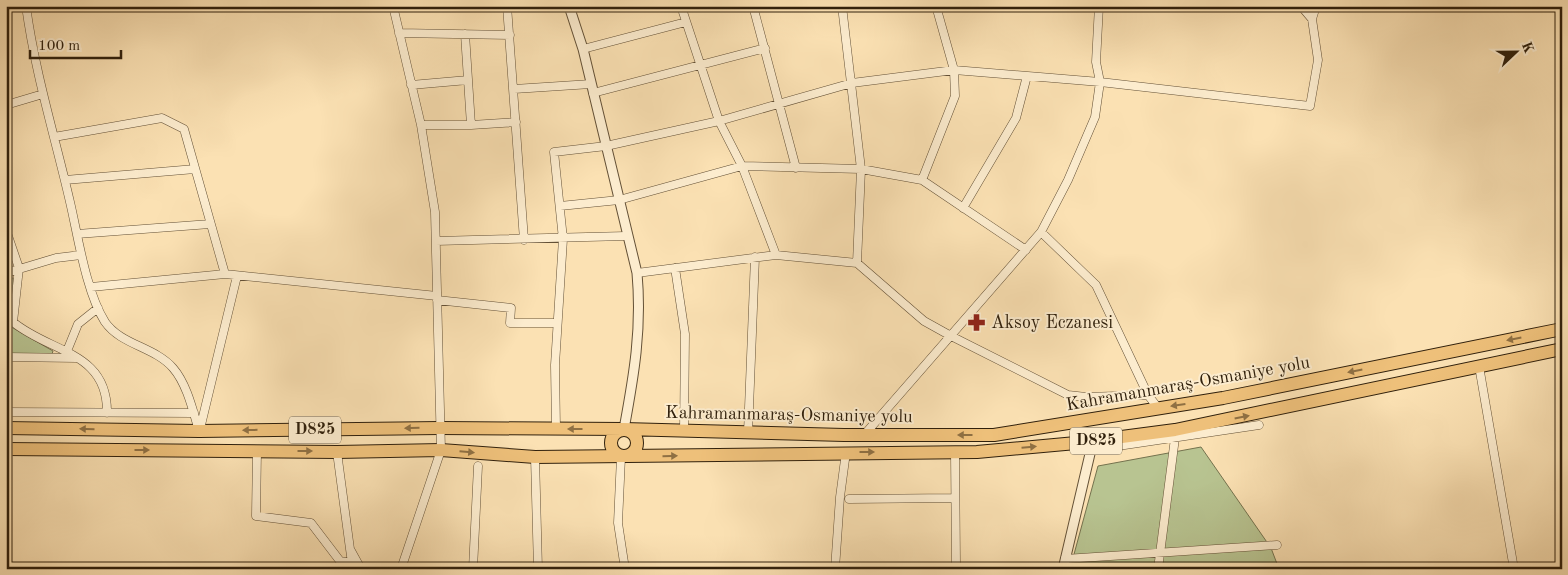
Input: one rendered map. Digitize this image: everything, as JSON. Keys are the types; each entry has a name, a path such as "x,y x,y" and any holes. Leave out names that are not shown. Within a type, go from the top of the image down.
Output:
{"highway":[{"name":"Kahramanmaraş-Osmaniye yolu","path":"6,428 199,431 440,428 994,435 1232,396 1562,329"},
{"name":"Kahramanmaraş-Osmaniye yolu","path":"6,449 337,452 441,450 535,457 623,457 846,452 977,452 1092,446 1562,349"},
{"path":"626,430 635,436 637,445 634,453 623,457 614,452 611,444 616,433 626,430"}],"street":[{"path":"26,6 43,94 65,180 81,254 98,308 106,323 117,334 164,360 174,368 194,413 199,431"},
{"path":"393,6 421,125 436,212 441,450 401,569"},
{"path":"507,6 524,240"},
{"path":"569,6 583,50 636,273 640,309 638,348 626,430"},
{"path":"681,6 719,121 742,166 776,255"},
{"path":"753,6 796,168"},
{"path":"842,6 861,169 857,263"},
{"path":"922,180 956,96 954,70 936,6"},
{"path":"865,434 1041,232 1068,180 1095,117 1100,82 1096,62 1099,6"},
{"path":"1302,6 1312,19"},
{"path":"556,429 557,323 563,239 554,152 606,146 719,121 852,84 954,70 1100,82 1310,106 1318,60 1312,19 1316,6"},
{"path":"583,50 686,22"},
{"path":"399,33 510,35"},
{"path":"465,34 471,125"},
{"path":"514,89 592,89 765,48"},
{"path":"963,208 1016,118 1027,76"},
{"path":"411,85 468,80"},
{"path":"6,105 43,94"},
{"path":"54,137 162,118 184,129 225,274"},
{"path":"421,125 471,125 516,122"},
{"path":"560,206 619,200 742,166 861,169 922,180 1026,250"},
{"path":"65,180 195,169"},
{"path":"77,234 210,224"},
{"path":"6,230 19,268 13,322 22,329 79,357 98,374 107,402 107,413"},
{"path":"1041,232 1096,285 1148,396 1158,408"},
{"path":"436,241 626,236"},
{"path":"6,272 56,258 81,254"},
{"path":"636,273 776,255 857,263 924,321 1068,394 1086,397 1148,396"},
{"path":"748,433 755,257"},
{"path":"675,268 685,334 684,432"},
{"path":"92,287 225,274 511,308 510,323 557,323"},
{"path":"199,431 237,276"},
{"path":"67,351 78,324 98,308"},
{"path":"6,357 79,357"},
{"path":"1478,366 1514,569"},
{"path":"6,412 194,413"},
{"path":"1259,425 1175,438 1092,446 1064,564 1158,554 1277,545"},
{"path":"1158,569 1158,554 1175,438"},
{"path":"257,451 256,516 310,523 340,561 352,563 337,452"},
{"path":"835,569 840,497 846,452"},
{"path":"955,452 956,564"},
{"path":"535,457 538,569"},
{"path":"623,457 618,523 625,569"},
{"path":"473,569 478,466"},
{"path":"849,499 955,498"},
{"path":"350,549 361,569"},
{"path":"675,569 802,569"}],"green space":[{"path":"11,277 15,280 13,296 6,316 6,279"},
{"path":"6,322 8,325 53,351 52,354 6,354"},
{"path":"1201,447 1271,548 1279,569 1070,569 1098,466"}],"place":[{"name":"Aksoy Eczanesi","path":"977,323"}]}
